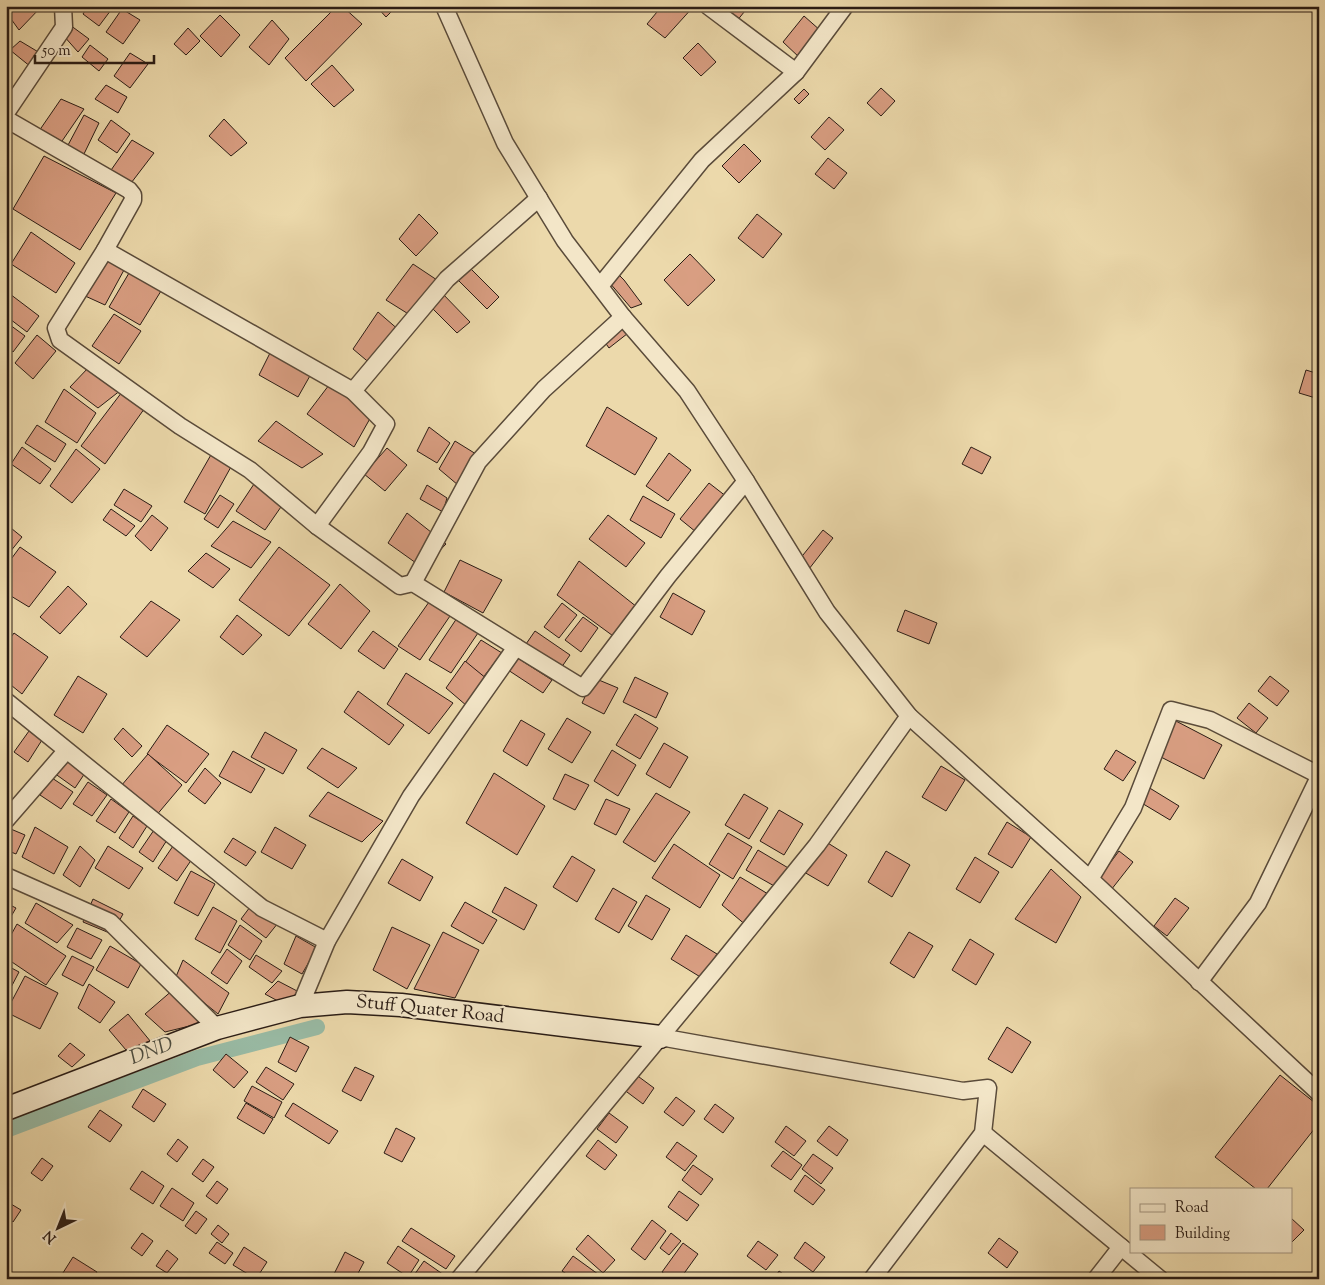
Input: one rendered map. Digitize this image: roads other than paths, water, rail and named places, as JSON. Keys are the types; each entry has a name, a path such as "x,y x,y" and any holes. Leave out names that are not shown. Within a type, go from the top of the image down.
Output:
{"street":[{"path":"6,113 64,26 62,6"},
{"path":"444,6 505,143 565,241 623,318 687,391 746,481 827,612 909,716 1090,879 1319,1093"},
{"path":"708,6 796,72"},
{"path":"600,286 702,160 796,72 845,6"},
{"path":"6,119 129,190 133,195 105,250 56,328 60,340 180,426 250,470 317,526 400,586 413,583 583,688 668,576 746,481"},
{"path":"353,391 447,279 539,198"},
{"path":"105,250 353,391 386,424 371,452 317,526"},
{"path":"413,583 478,462 544,388 623,318"},
{"path":"300,1006 327,941 411,796 516,647"},
{"path":"6,702 262,908 327,941"},
{"path":"1090,879 1134,808 1171,710 1210,720 1319,776 1258,903 1199,982"},
{"path":"459,1279 817,845 909,716"},
{"path":"6,820 66,750"},
{"path":"6,876 110,922 216,1028"},
{"name":"Stuff Quater Road","path":"6,1109 216,1028 300,1006 347,1002 401,1005 660,1037"},
{"path":"660,1037 963,1091 988,1088 983,1133 872,1279"},
{"path":"983,1133 1160,1279"},
{"path":"1096,1279 1122,1247"}],"waterway":[{"name":"DND","path":"6,1130 197,1058 317,1027"}]}
